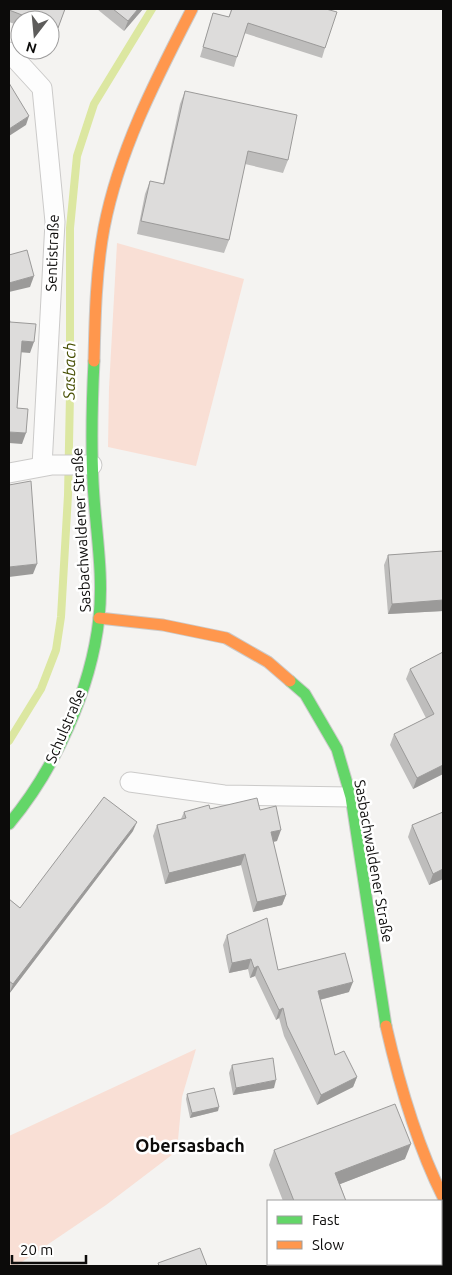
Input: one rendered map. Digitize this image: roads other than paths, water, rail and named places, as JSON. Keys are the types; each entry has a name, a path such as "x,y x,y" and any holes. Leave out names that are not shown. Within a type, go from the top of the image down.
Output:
{"main road":[{"name":"Sasbachwaldener Straße","path":"192,9 157,74 127,144 108,208 99,261 86,466 100,561 99,618 164,625 226,638 268,662 305,694 337,749 351,797 386,1027 417,1136 443,1197"},
{"name":"Schulstraße","path":"9,824 46,773 69,723 90,666 99,618"}],"street":[{"name":"Sentistraße","path":"9,52 42,88 55,222 47,466"},
{"path":"9,472 47,466 86,466"},
{"path":"130,782 224,795 351,797"}],"waterway":[{"name":"Sasbach","path":"9,741 41,689 56,650 61,617 68,495 70,228 77,156 94,104 152,9"}],"district":[{"name":"Obersasbach","path":"190,1145"}]}
